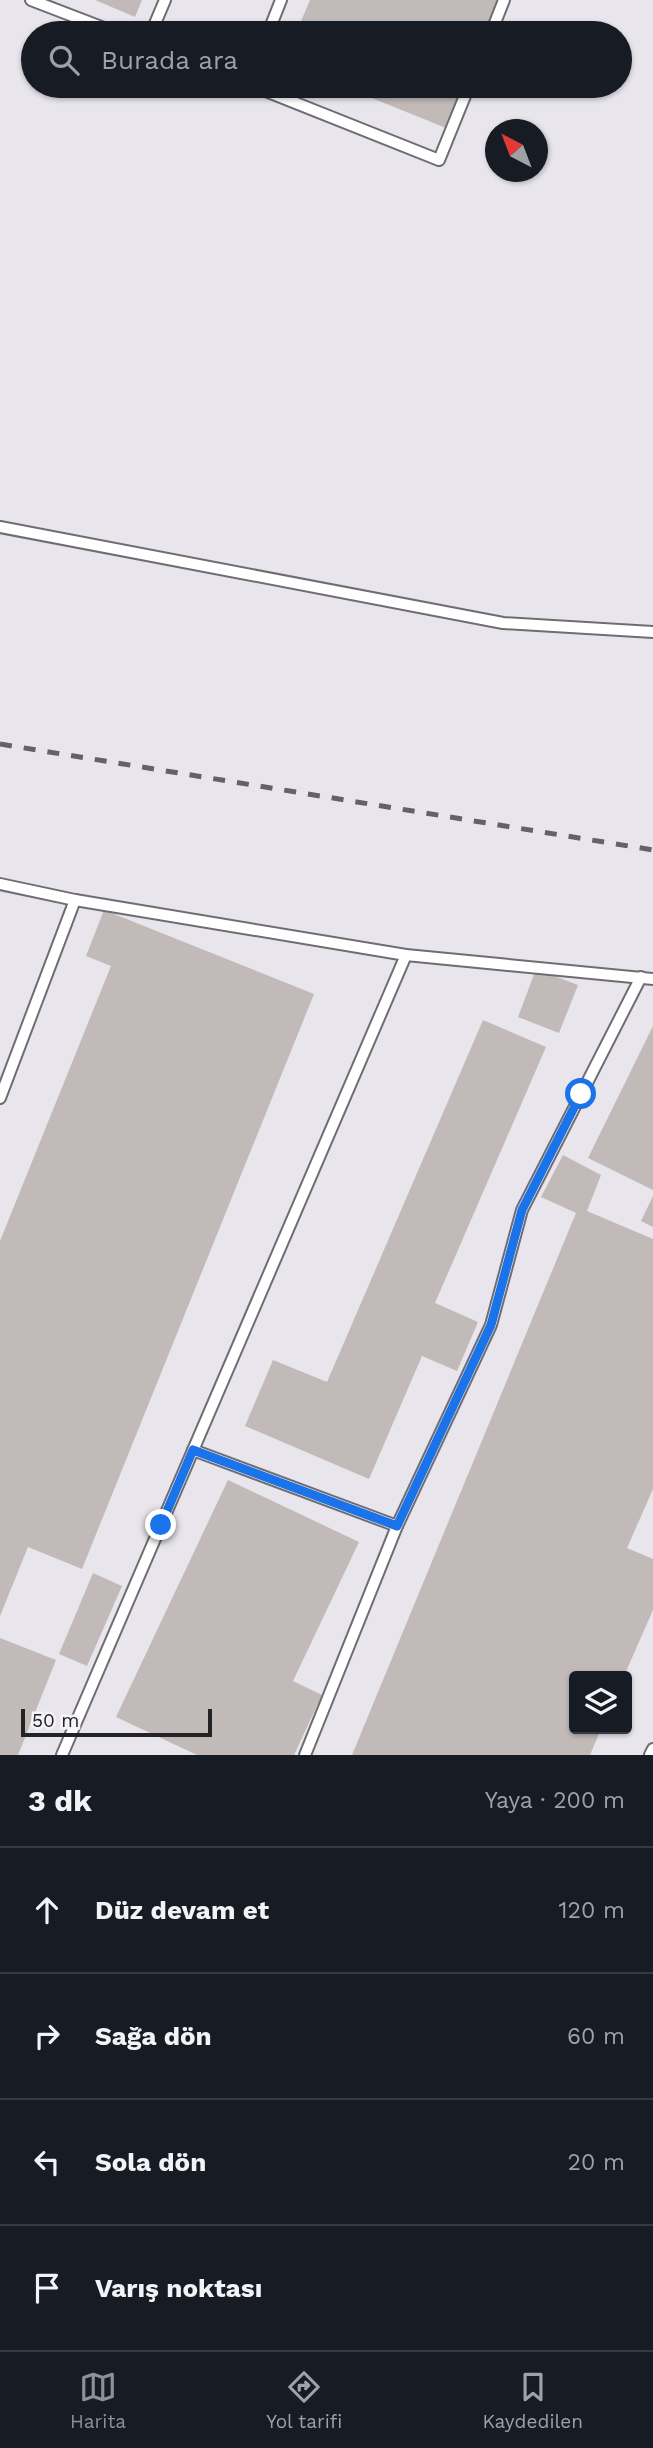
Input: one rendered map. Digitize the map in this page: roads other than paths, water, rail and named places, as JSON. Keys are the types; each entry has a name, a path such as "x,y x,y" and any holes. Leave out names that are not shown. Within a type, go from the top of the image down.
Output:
{"lane":[{"path":"31,0 86,21"},
{"path":"156,21 165,0"},
{"path":"273,21 281,0"},
{"path":"496,21 504,0"},
{"path":"283,98 439,160 464,98"},
{"path":"0,527 118,552 503,623 653,632"},
{"path":"0,884 75,900 406,955 653,979"},
{"path":"0,1098 75,900"},
{"path":"67,1754 193,1450 406,955"},
{"path":"305,1755 397,1526 491,1325 522,1210 640,977"},
{"path":"193,1450 397,1526"},
{"path":"650,1755 653,1749"}],"railway":[{"path":"0,744 653,850"}]}
